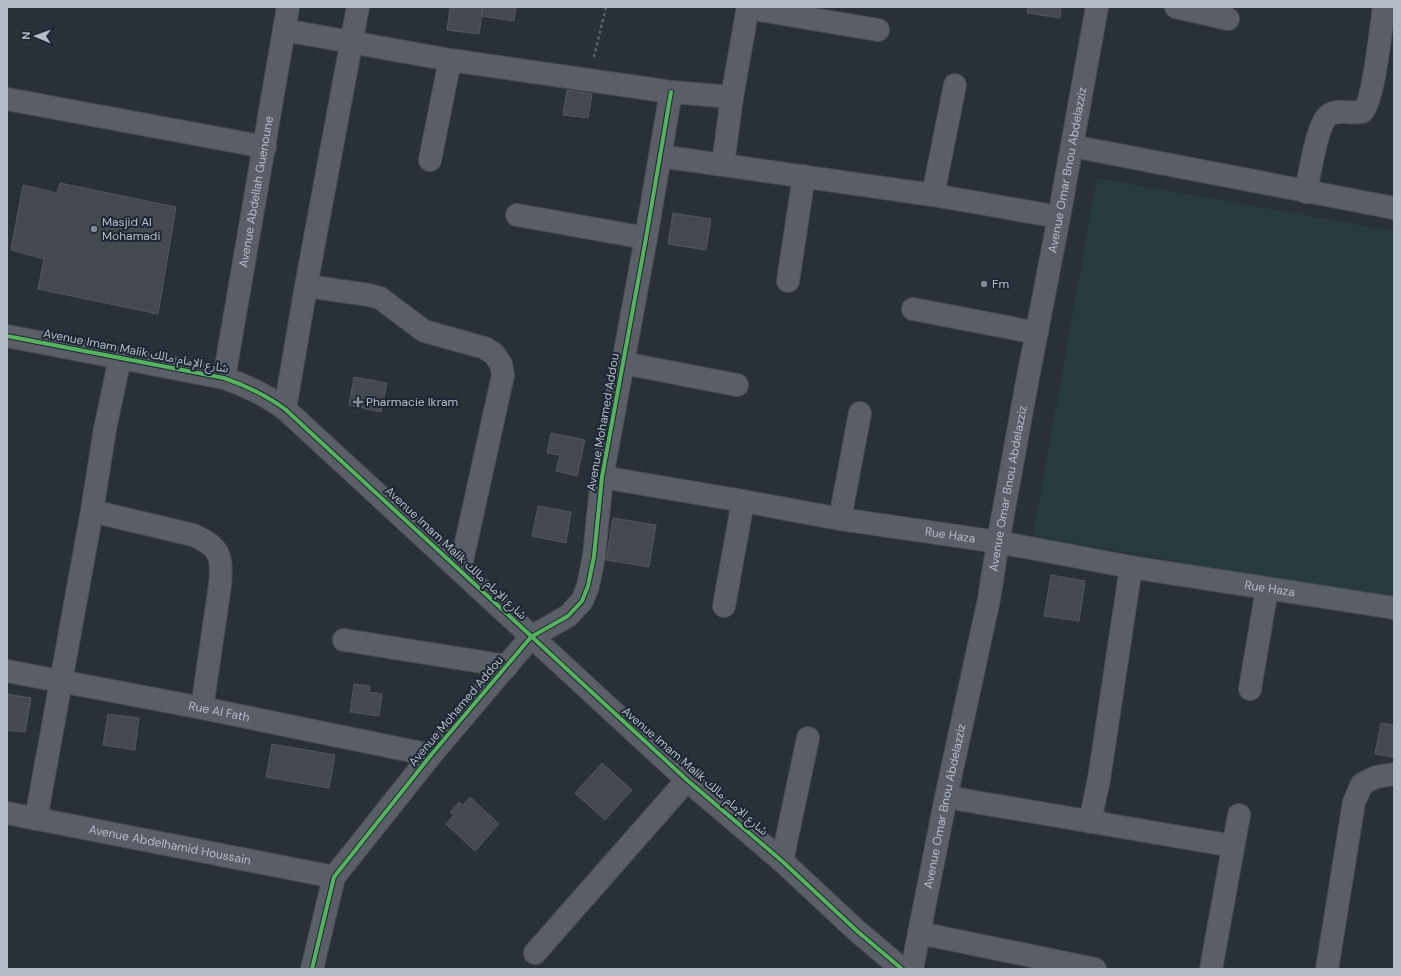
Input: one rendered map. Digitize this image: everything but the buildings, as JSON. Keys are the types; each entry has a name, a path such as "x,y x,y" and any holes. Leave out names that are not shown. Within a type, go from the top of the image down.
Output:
{"street":[{"name":"Avenue Abdellah Guenoune","path":"224,378 288,7"},
{"path":"285,409 306,286 358,7"},
{"name":"Avenue Omar Bnou Abdelazziz","path":"912,969 946,797 989,599 998,542 1097,7"},
{"path":"1176,7 1228,19"},
{"path":"1306,192 1317,142 1325,120 1329,115 1334,113 1362,112 1367,105 1384,7"},
{"path":"723,164 732,98 748,8 878,30"},
{"path":"284,30 450,60 671,92 732,98"},
{"path":"430,160 450,60"},
{"path":"933,195 955,85"},
{"name":"Avenue Mohamed Addou","path":"312,969 334,877 431,755 531,637 568,616 582,601 588,586 594,556 602,478 624,363 671,92"},
{"path":"7,99 265,147"},
{"path":"1072,146 1394,208"},
{"path":"660,156 933,195 1059,217"},
{"path":"788,281 804,176"},
{"path":"517,215 646,238"},
{"path":"306,286 380,298 424,331 485,348 494,354 500,364 503,375 460,570"},
{"path":"913,309 1037,333"},
{"name":"Avenue Imam Malik شارع الإمام مالك","path":"7,336 224,378 246,385 267,396 285,409 687,780 782,861 857,931 902,969"},
{"path":"36,818 92,512 105,429 120,358"},
{"path":"624,363 737,385"},
{"path":"840,519 860,413"},
{"name":"Rue Haza","path":"602,478 743,501 840,519 998,542 1131,567 1197,576 1267,589 1394,608"},
{"path":"724,606 743,501"},
{"path":"92,512 193,535 204,540 213,547 219,556 222,567 220,585 202,708"},
{"path":"1090,822 1099,779 1131,567"},
{"path":"1250,689 1267,589"},
{"path":"344,640 507,666"},
{"name":"Rue Al Fath","path":"7,671 61,680 431,755"},
{"path":"782,861 808,738"},
{"path":"1328,969 1354,802 1362,784 1376,777 1394,774"},
{"path":"535,953 687,780"},
{"path":"946,797 1233,846"},
{"name":"Avenue Abdelhamid Houssain","path":"7,813 334,877"},
{"path":"1211,969 1239,815"},
{"path":"919,933 1095,969"}],"path":[{"path":"589,80 606,7"}],"green space":[{"path":"1097,178 1394,231 1394,600 1033,536"}],"cycle path":[{"path":"312,969 334,877 431,755 531,637 568,616 582,601 588,586 594,556 602,477 671,92"},
{"path":"7,336 224,378 241,384 271,399 285,409 687,780 782,861 857,931 902,969"}],"place":[{"name":"Masjid Al Mohamadi","path":"94,229"},
{"name":"Fm","path":"984,284"},
{"name":"Pharmacie Ikram","path":"358,402"}]}
